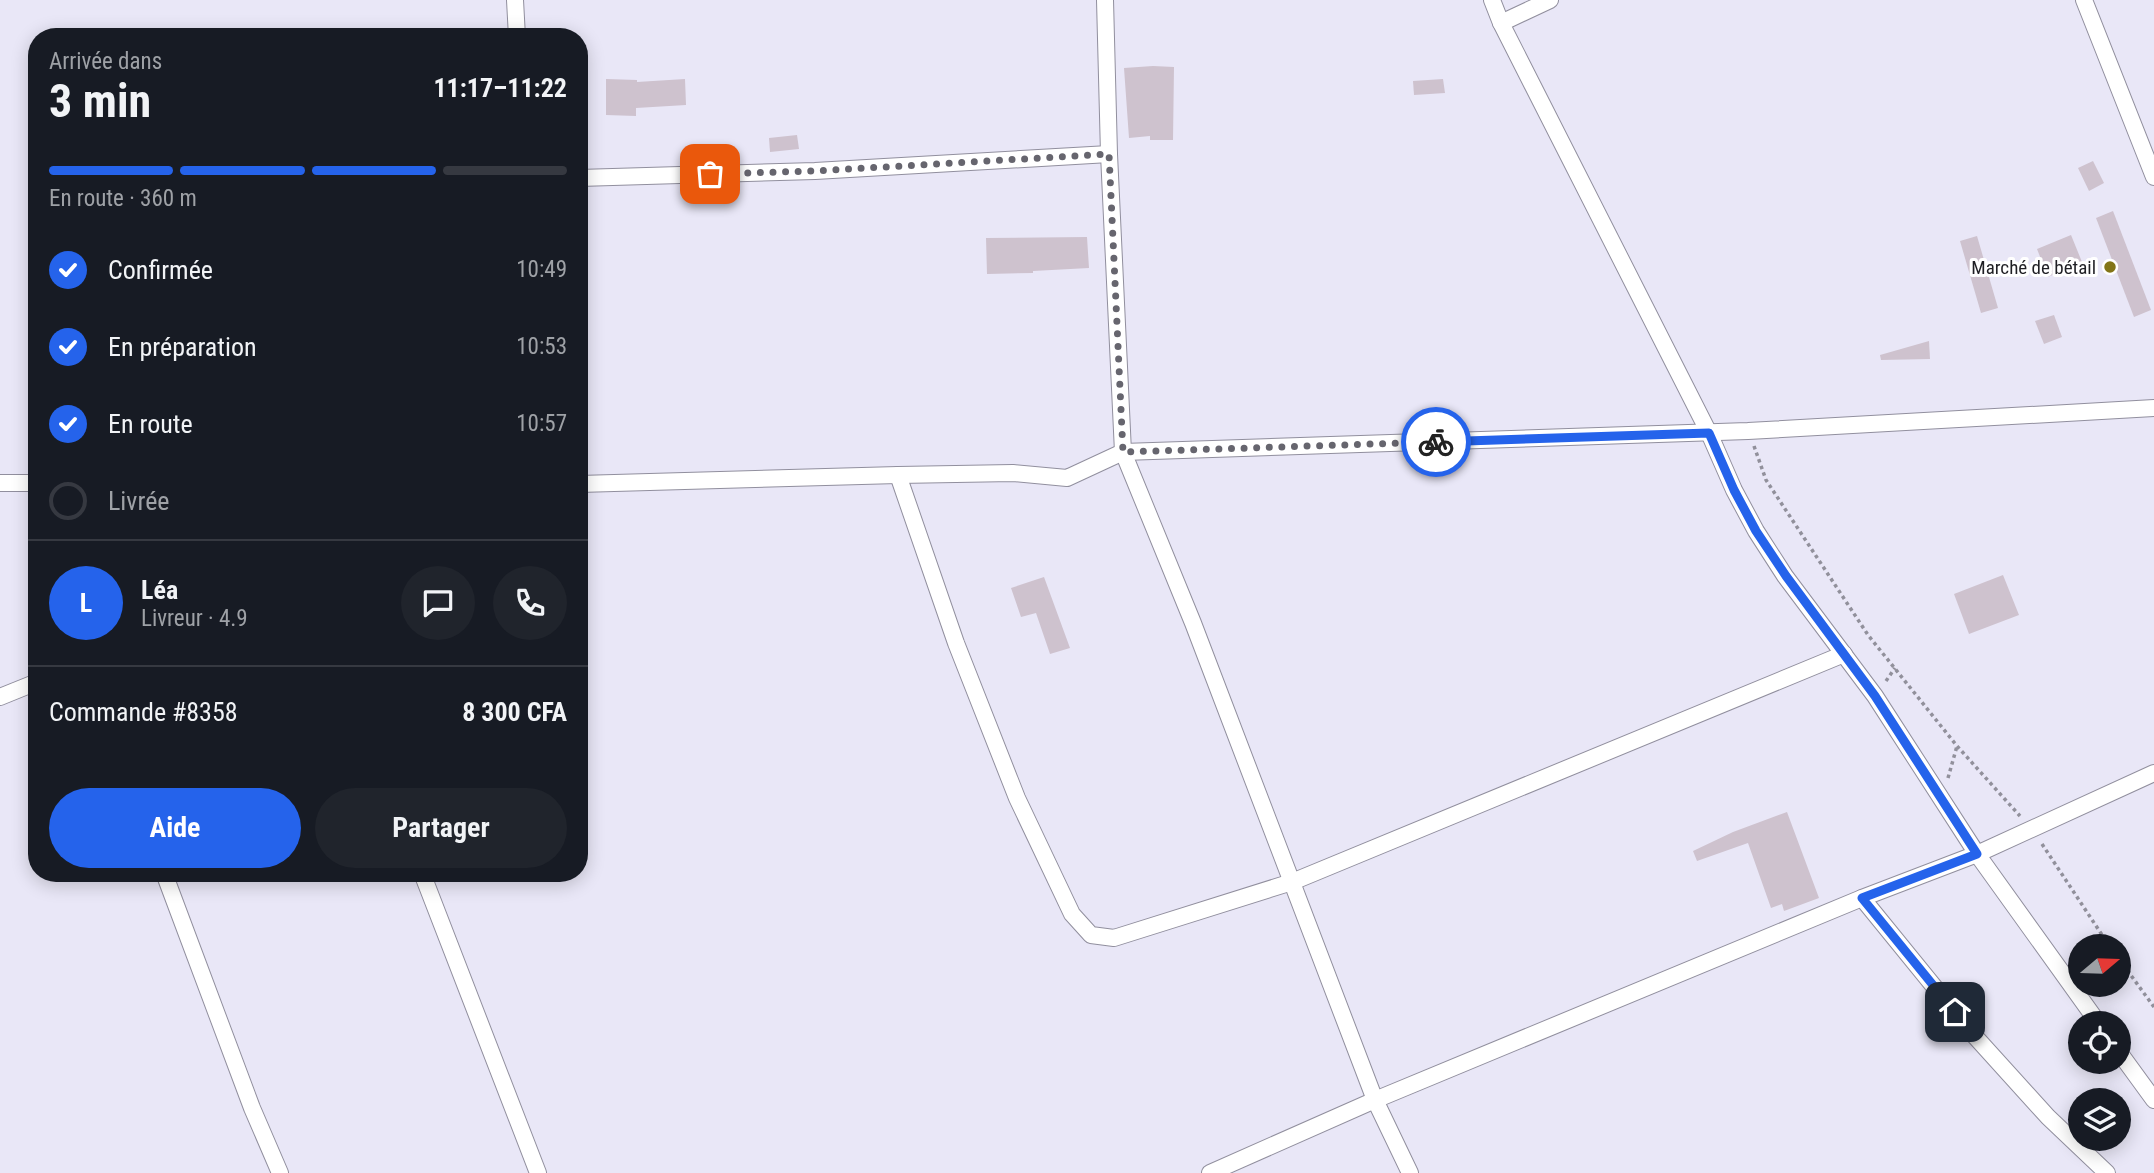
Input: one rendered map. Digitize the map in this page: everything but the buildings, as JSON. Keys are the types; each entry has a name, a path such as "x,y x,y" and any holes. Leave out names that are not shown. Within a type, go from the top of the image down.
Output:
{"street":[{"path":"515,0 517,28"},
{"path":"1105,0 1109,154 1123,452 1193,624 1375,1100 1410,1173"},
{"path":"1492,0 1756,531 1875,696 1977,854 2090,1011"},
{"path":"1502,23 1550,0"},
{"path":"2084,0 2154,177"},
{"path":"588,178 815,171 1109,154"},
{"path":"588,484 898,474 1013,473 1067,478 1123,452 1709,433 2154,408"},
{"path":"898,474 956,643 1017,798 1072,914 1091,935 1114,938 1292,882 1843,654"},
{"path":"0,483 28,482"},
{"path":"0,697 28,686"},
{"path":"1210,1173 1375,1100 1862,898 1977,854 2154,773"},
{"path":"167,882 252,1108 280,1173"},
{"path":"425,882 538,1173"},
{"path":"1862,898 1971,1032 2048,1117 2107,1173"},
{"path":"2131,1068 2154,1100"}],"path":[{"path":"1748,431 1766,480 1868,635 1957,746 2032,828 2101,934"},
{"path":"1942,799 1957,746"},
{"path":"2132,977 2154,1007"}],"way so far":[{"path":"710,174 815,171 1109,154 1123,452 1436,442"}],"place":[{"name":"Marché de bétail","path":"2110,267"}],"route":[{"path":"1436,442 1709,433 1734,490 1756,531 1875,696 1977,854 1862,898 1955,1012"}]}
